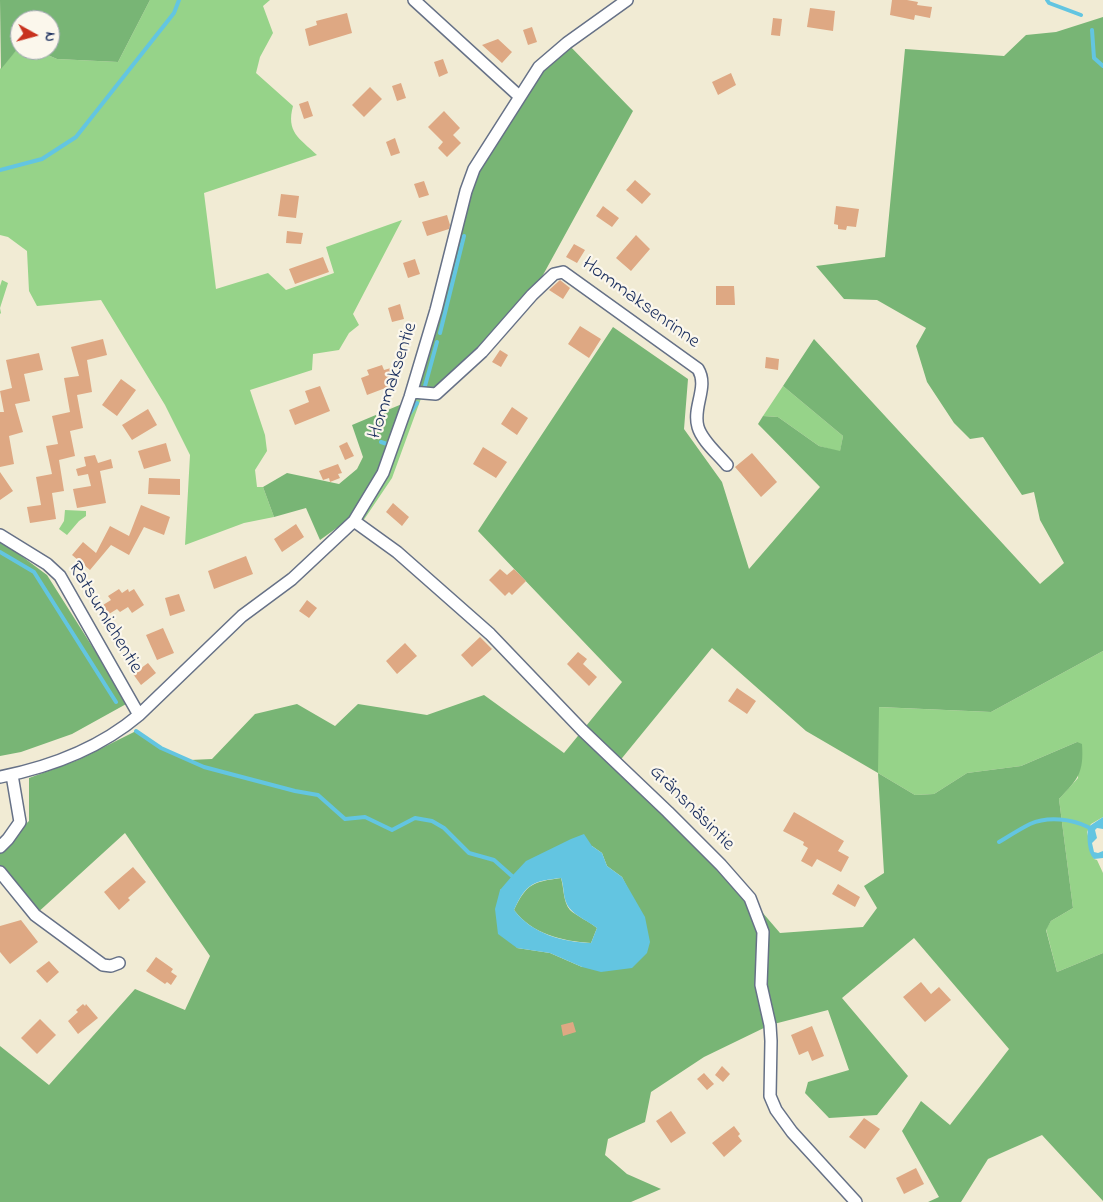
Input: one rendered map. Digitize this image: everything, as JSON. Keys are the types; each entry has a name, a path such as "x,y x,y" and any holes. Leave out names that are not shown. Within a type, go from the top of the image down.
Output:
{"street":[{"path":"414,0 519,96"},
{"name":"Hommaksentie","path":"0,777 53,763 89,749 123,729 140,715 242,616 292,579 354,521 383,473 412,392 429,337 466,191 474,168 539,67 567,43 627,0"},
{"name":"Hommaksenrinne","path":"412,392 436,394 482,352 554,274 563,272 698,369 702,376 697,418 698,428 726,466"},
{"name":"Gränsnäsintie","path":"354,521 397,552 490,634 582,730 715,859 750,898 764,932 761,985 772,1041 770,1096 776,1110 792,1132 856,1202"},
{"name":"Ratsumiehentie","path":"0,535 47,564 60,576 140,715"},
{"path":"0,847 20,822 12,775"},
{"path":"0,872 35,915 103,965 111,966 119,963"}],"green space":[{"path":"0,0 150,0 118,62 60,59 60,10 10,10 10,58 1,69"},
{"path":"150,0 270,0 263,6 273,33 260,57 256,73 293,106 291,122 293,128 300,139 317,155 204,193 216,289 268,273 286,290 334,273 326,247 402,220 353,314 359,325 349,333 339,350 313,354 312,370 250,390 265,435 267,451 255,470 257,487 263,487 274,517 244,523 185,545 190,455 165,405 101,300 37,306 29,291 27,251 8,237 0,235 0,69 10,58 10,60 60,59 118,62"},
{"path":"1103,17 1103,651 991,712 879,707 878,773 915,795 934,794 967,773 1021,766 1077,742 1082,744 1081,769 1071,786 1059,799 1073,908 1051,921 1046,930 1057,972 1103,953 1103,1201 1042,1135 988,1159 961,1202 928,1202 939,1197 902,1131 921,1101 950,1125 1009,1049 914,938 842,998 908,1076 877,1115 829,1118 805,1093 808,1082 849,1070 828,1010 770,1025 704,1057 651,1092 645,1122 608,1139 605,1155 627,1174 661,1189 631,1202 0,1202 0,1046 49,1085 135,989 185,1010 210,956 125,833 35,915 0,872 0,848 29,821 29,778 78,760 136,731 161,748 190,760 212,759 255,714 297,704 335,726 358,704 427,715 484,695 564,753 622,682 478,531 613,327 688,379 684,429 722,482 749,569 820,487 758,424 763,416 778,417 819,446 840,451 843,436 783,386 814,339 1040,584 1064,563 1040,520 1034,492 1022,495 983,437 970,439 954,423 927,382 916,346 926,328 877,300 844,299 816,266 885,257 905,49 1004,56 1026,35 1056,32","holes":["712,648 806,731 878,773 884,873 864,886 877,908 863,927 780,933 750,898 618,763","592,846 602,853 607,866 622,877 630,893 582,967 550,953 517,948 500,890"]},
{"path":"567,43 633,111 532,295 436,394 412,392 466,191 519,96"},
{"path":"2,280 8,283 0,308 0,286"},
{"path":"783,386 843,436 840,452 819,446 778,417 763,416"},
{"path":"412,392 423,393 392,478 361,524 354,521"},
{"path":"402,404 381,468 352,517 320,540 306,508 274,517 263,487 287,473 339,484 357,469 363,457 352,425"},
{"path":"65,510 86,511 86,516 67,535 59,529 64,521"},
{"path":"0,540 47,575 128,703 72,734 21,752 0,756"},
{"path":"1103,651 1103,817 1091,824 1087,832 1094,859 1097,860 1103,873 1103,953 1057,972 1046,929 1051,921 1073,908 1059,799 1078,778 1077,742 1021,766 967,773 934,794 915,795 878,773 878,707 991,712"},
{"path":"561,878 565,899 570,910 597,928 591,943 548,935 530,925 514,910 523,894 532,885"}],"water":[{"path":"1103,817 1103,829 1097,828 1095,830 1097,838 1092,843 1094,852 1103,851 1103,858 1094,859 1089,848 1088,827"},
{"path":"584,834 592,846 602,853 607,866 622,877 645,917 650,942 647,953 632,968 601,972 582,967 550,953 517,948 498,934 495,909 500,890 526,861","holes":["561,878 568,906 597,928 591,943 570,941 539,931 521,918 514,910 523,894 532,885 544,880"]}],"building":[{"path":"892,0 907,0 918,2 917,5 932,7 930,18 915,15 914,20 890,15"},
{"path":"810,8 835,11 833,31 807,27"},
{"path":"347,13 352,33 309,46 305,29 317,25 316,21"},
{"path":"773,18 782,19 780,36 771,35"},
{"path":"532,27 537,42 528,45 523,30"},
{"path":"498,39 512,52 502,63 482,45"},
{"path":"443,59 448,73 439,77 434,62"},
{"path":"731,73 736,85 718,95 712,82"},
{"path":"401,83 406,98 397,101 392,86"},
{"path":"370,87 382,99 364,117 352,105"},
{"path":"308,101 313,116 304,119 299,104"},
{"path":"444,111 460,128 453,135 461,143 447,157 438,148 443,142 428,127"},
{"path":"395,138 400,153 391,156 386,142"},
{"path":"635,180 651,194 642,204 626,190"},
{"path":"424,181 429,195 419,198 414,184"},
{"path":"281,194 299,196 296,218 278,216"},
{"path":"603,206 619,218 612,227 596,216"},
{"path":"836,206 859,209 856,227 847,226 846,230 838,229 838,225 834,224"},
{"path":"447,215 450,225 449,229 427,236 422,222"},
{"path":"287,231 303,233 301,244 286,243"},
{"path":"636,235 650,249 631,271 616,258"},
{"path":"574,244 585,250 577,263 566,257"},
{"path":"323,257 329,272 295,284 289,269"},
{"path":"415,259 420,274 408,278 403,263"},
{"path":"560,280 570,288 563,299 549,290"},
{"path":"716,286 734,286 735,305 716,305"},
{"path":"400,304 404,319 392,322 388,308"},
{"path":"580,326 601,339 589,358 568,344"},
{"path":"103,339 107,355 87,360 92,392 77,395 83,428 70,431 75,456 59,460 64,491 52,493 56,519 30,523 27,507 41,505 36,477 52,474 46,446 58,444 52,416 70,412 64,378 79,376 71,347"},
{"path":"500,350 508,355 501,367 492,362"},
{"path":"39,353 43,370 24,374 30,401 15,404 23,432 9,436 14,464 0,467 0,412 4,412 0,391 12,388 6,360"},
{"path":"766,357 779,359 778,370 765,368"},
{"path":"382,365 384,370 391,368 396,384 367,395 361,378 369,375 367,370"},
{"path":"121,379 136,390 117,416 102,405"},
{"path":"320,386 330,411 295,425 289,410 309,402 305,391"},
{"path":"512,407 528,418 517,435 501,424"},
{"path":"148,409 157,425 132,440 122,425"},
{"path":"347,442 354,456 345,460 339,446"},
{"path":"166,443 171,461 144,469 138,451"},
{"path":"483,447 507,462 496,478 473,464"},
{"path":"752,453 777,482 761,497 735,467"},
{"path":"95,455 98,463 111,459 113,468 100,471 106,503 77,508 73,489 91,486 88,474 78,476 76,469 86,466 84,457"},
{"path":"338,464 342,473 338,474 340,478 330,482 329,478 323,480 319,471"},
{"path":"0,472 13,491 0,500"},
{"path":"149,478 180,479 180,495 148,494"},
{"path":"393,503 409,517 402,526 386,512"},
{"path":"141,505 170,517 164,535 144,527 129,555 111,545 90,570 72,555 83,542 96,553 110,526 129,536"},
{"path":"296,524 304,537 282,552 274,539"},
{"path":"246,556 253,574 214,589 208,571"},
{"path":"500,569 507,575 514,569 526,581 512,595 509,592 505,596 489,580"},
{"path":"119,589 122,593 128,589 129,592 134,589 144,605 132,613 128,607 120,612 117,609 109,614 103,605 111,600 108,596"},
{"path":"179,594 185,611 170,616 165,598"},
{"path":"307,600 317,608 309,618 299,611"},
{"path":"163,628 174,653 157,660 146,635"},
{"path":"480,637 492,649 472,667 461,655"},
{"path":"405,643 417,656 397,674 386,661"},
{"path":"578,652 587,659 583,664 597,677 589,686 567,664"},
{"path":"148,663 156,673 141,685 133,674"},
{"path":"737,688 756,701 747,714 728,701"},
{"path":"794,812 844,841 838,851 849,857 841,872 817,859 812,867 801,861 808,848 803,845 804,842 783,831"},
{"path":"133,867 146,882 128,898 130,900 119,910 104,892"},
{"path":"838,884 860,897 855,907 832,894"},
{"path":"21,920 38,942 10,964 0,952 0,926"},
{"path":"156,957 173,969 171,972 177,976 171,985 167,982 165,984 146,971"},
{"path":"49,961 59,972 47,983 36,971"},
{"path":"921,982 931,994 939,987 951,1000 925,1022 903,997"},
{"path":"83,1004 85,1006 86,1004 98,1018 78,1034 68,1021 78,1012 76,1010"},
{"path":"40,1019 56,1035 37,1054 21,1038"},
{"path":"573,1022 576,1032 563,1036 561,1025"},
{"path":"812,1026 824,1056 812,1061 808,1051 799,1055 791,1035"},
{"path":"722,1066 730,1074 723,1082 715,1075"},
{"path":"704,1073 714,1084 707,1090 697,1079"},
{"path":"671,1111 686,1133 671,1143 656,1121"},
{"path":"864,1118 880,1129 865,1149 849,1137"},
{"path":"734,1126 740,1134 738,1136 742,1141 724,1157 712,1143"},
{"path":"916,1168 924,1184 904,1194 896,1178"}],"waterway":[{"path":"0,170 42,159 76,137 174,13 179,0"},
{"path":"1047,0 1049,3 1081,15"},
{"path":"1092,30 1094,58 1103,66"},
{"path":"440,333 464,236"},
{"path":"425,386 437,342"},
{"path":"410,413 417,403"},
{"path":"381,442 390,445"},
{"path":"0,552 34,572 116,702"},
{"path":"136,731 161,748 204,767 295,791 318,795 345,819 365,817 392,830 415,818 432,821 444,828 469,853 494,860 512,876"},
{"path":"999,842 1030,824 1044,820 1067,820 1088,827"}]}
